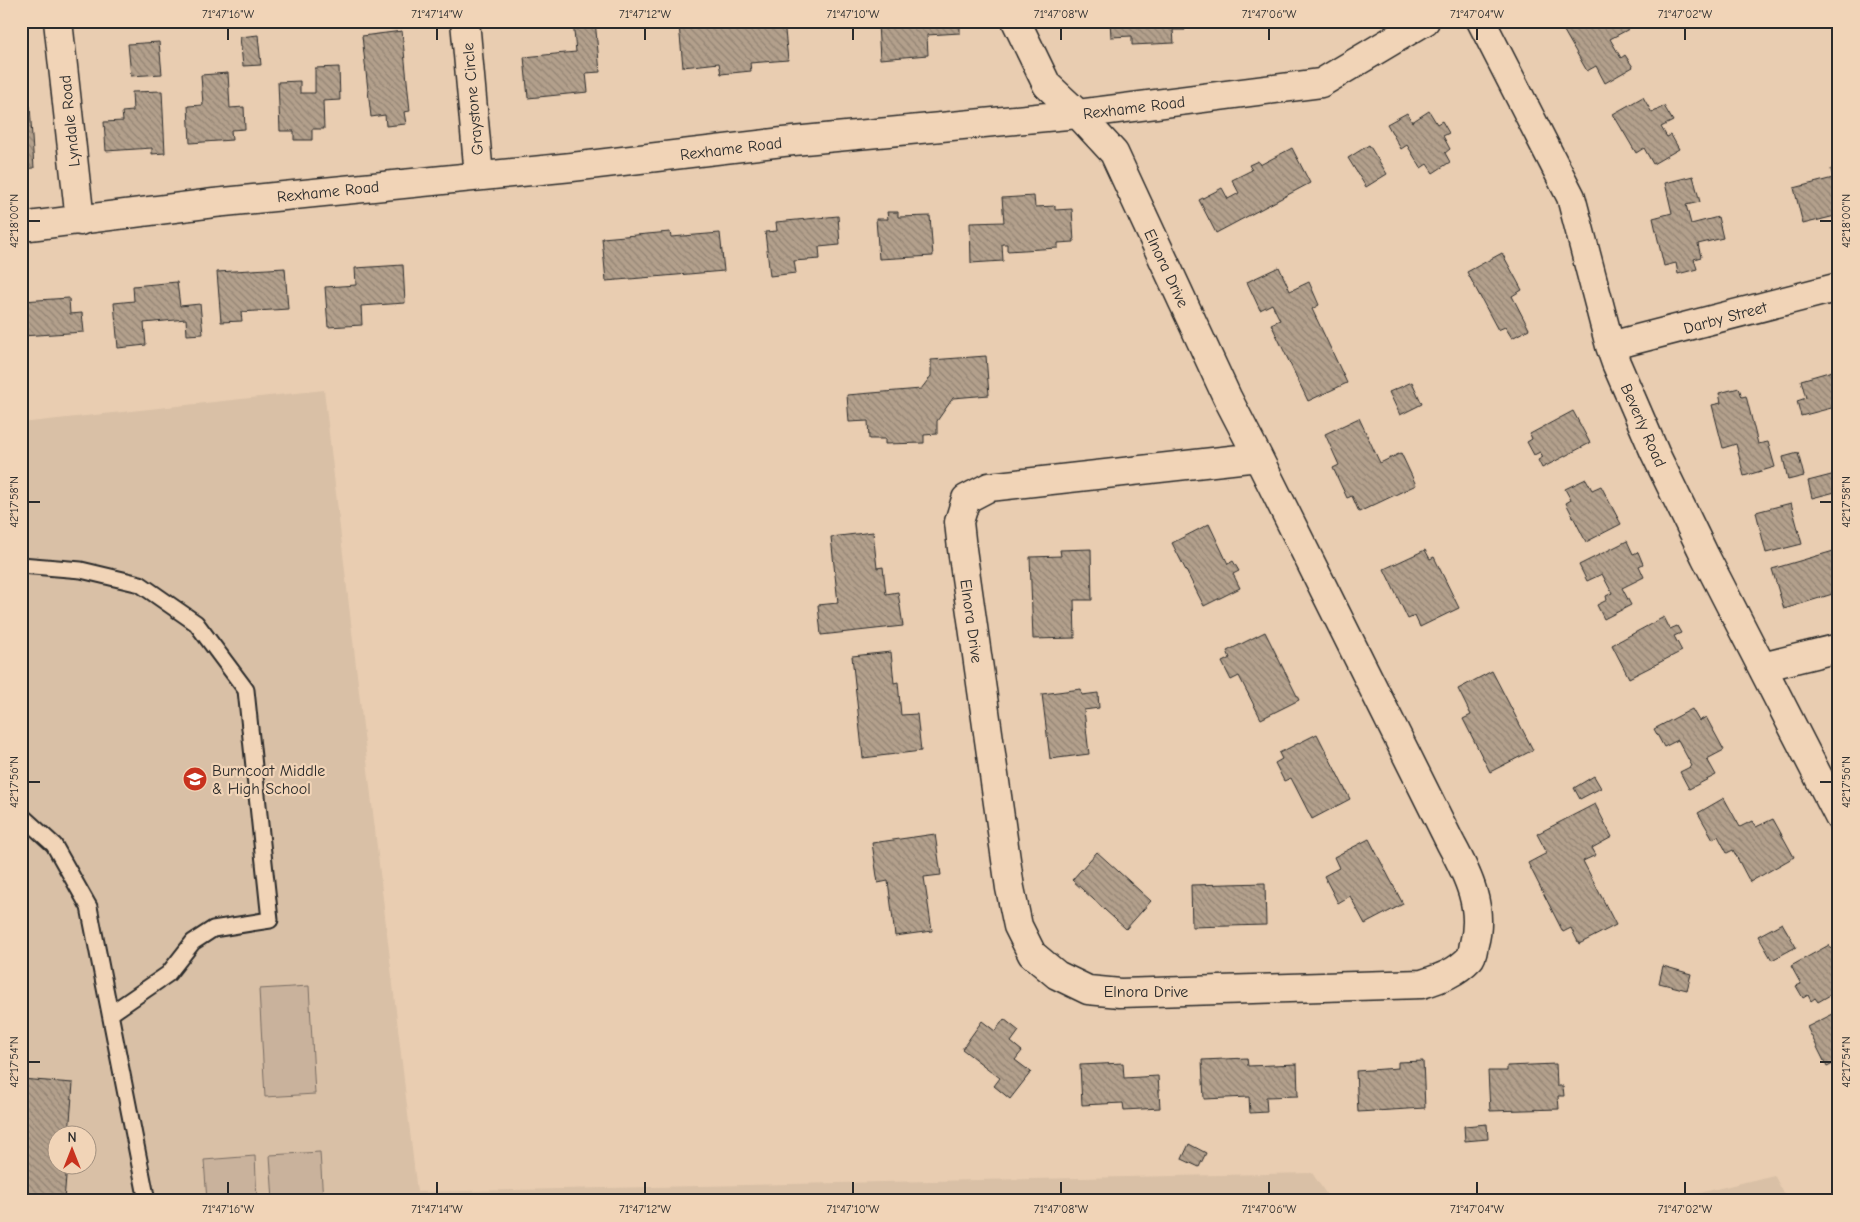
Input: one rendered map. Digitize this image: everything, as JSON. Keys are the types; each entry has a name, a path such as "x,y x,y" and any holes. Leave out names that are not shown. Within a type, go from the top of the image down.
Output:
{"street":[{"name":"Lyndale Road","path":"58,21 80,221"},
{"name":"Graystone Circle","path":"465,21 479,176"},
{"path":"1016,21 1047,84 1078,114"},
{"name":"Rexhame Road","path":"21,227 214,203 572,167 783,142 1078,114 1321,82 1425,21"},
{"name":"Beverly Road","path":"1481,21 1572,196 1610,346 1655,453 1705,556 1839,817"},
{"name":"Elnora Drive","path":"1078,114 1114,153 1227,397 1258,457 1464,868 1475,899 1478,929 1471,957 1449,976 1422,984 1128,993 1088,990 1057,975 1032,954 1018,926 1010,888 962,549 959,522 966,499 989,487 1258,457"},
{"name":"Darby Street","path":"1610,346 1839,287"},
{"path":"1762,667 1839,648"}],"lane":[{"path":"21,565 81,570 140,584 196,623 246,690 270,920 213,928 193,942 168,974 110,1014"},
{"path":"21,815 54,845 90,907 146,1201"}],"shaded area":[{"name":"Burncoat Middle & High School","path":"324,390 417,1192 1312,1173 1331,1201 21,1201 21,423"},
{"path":"309,986 315,1094 265,1097 259,989"},
{"path":"320,1152 323,1201 273,1201 270,1155"},
{"path":"255,1156 257,1201 207,1201 204,1160"},
{"path":"1774,1175 1788,1201 1667,1201"}],"building":[{"path":"573,21 595,21 600,72 586,73 588,92 528,98 524,57 576,52"},
{"path":"714,21 784,21 788,60 750,63 751,71 721,74 719,63 683,67 679,25"},
{"path":"960,21 960,33 927,35 928,55 880,59 878,24"},
{"path":"1110,21 1185,21 1185,30 1173,30 1174,43 1132,45 1132,36 1111,37"},
{"path":"1580,21 1599,21 1600,23 1604,21 1625,21 1629,29 1610,39 1621,58 1625,55 1633,67 1605,83 1596,66 1587,71 1564,31"},
{"path":"402,31 410,111 404,112 406,124 386,126 385,115 371,117 362,36"},
{"path":"258,35 261,65 243,66 240,37"},
{"path":"159,42 162,74 131,76 128,44"},
{"path":"339,67 340,100 323,101 324,129 312,129 312,140 294,140 294,131 280,131 278,82 300,81 300,93 315,93 315,68"},
{"path":"228,73 230,108 244,107 245,129 231,130 232,140 190,143 188,106 203,105 201,75"},
{"path":"162,91 165,153 152,154 152,148 106,151 104,122 123,121 122,112 133,111 132,92"},
{"path":"1643,97 1652,113 1664,106 1673,121 1661,127 1667,137 1671,135 1679,149 1653,164 1644,148 1636,153 1613,114"},
{"path":"30,106 34,168 21,169 21,107"},
{"path":"1429,111 1437,124 1442,121 1449,133 1443,136 1450,149 1445,153 1450,162 1433,173 1427,164 1421,168 1407,145 1401,149 1387,124 1407,113 1412,122"},
{"path":"1369,145 1387,174 1366,187 1348,158"},
{"path":"1292,148 1310,183 1216,233 1199,200 1222,188 1228,199 1239,193 1232,180 1252,170 1249,165 1258,161 1260,165"},
{"path":"1839,167 1839,215 1803,224 1794,188 1833,178 1831,169"},
{"path":"1693,176 1700,202 1686,205 1691,224 1718,217 1723,238 1698,244 1701,257 1694,259 1697,269 1678,274 1676,263 1664,266 1653,218 1672,213 1665,183"},
{"path":"1034,196 1035,207 1055,206 1055,210 1072,209 1074,242 1058,243 1058,248 1007,251 1007,244 1002,244 1003,261 971,263 970,223 1004,222 1002,198"},
{"path":"887,212 898,212 898,217 930,216 933,256 879,259 876,219 888,219"},
{"path":"838,216 840,245 819,247 820,259 794,261 796,273 770,276 765,232 777,231 776,222"},
{"path":"670,232 671,237 720,233 724,271 606,281 602,238"},
{"path":"1502,253 1522,290 1512,296 1529,329 1512,338 1505,327 1498,330 1467,272"},
{"path":"403,265 405,303 361,306 362,325 328,327 325,287 356,285 355,268"},
{"path":"1279,267 1290,291 1309,282 1319,305 1312,309 1347,383 1308,401 1271,324 1280,320 1272,304 1260,310 1247,282"},
{"path":"285,268 288,309 241,312 242,321 221,322 217,272"},
{"path":"177,282 180,306 200,304 203,334 187,335 186,319 144,323 146,345 118,348 114,303 134,301 133,286"},
{"path":"69,298 70,314 82,313 84,332 22,336 21,346 22,301"},
{"path":"986,356 989,395 953,398 937,421 937,434 924,435 924,443 885,444 885,439 869,439 868,421 849,422 847,395 921,389 931,376 931,360"},
{"path":"1839,369 1839,406 1801,416 1797,401 1806,398 1801,380"},
{"path":"1412,382 1422,404 1400,415 1389,392"},
{"path":"1739,388 1742,397 1746,396 1758,444 1768,442 1775,467 1744,476 1736,444 1723,448 1712,405 1721,403 1719,393"},
{"path":"1573,411 1590,443 1542,468 1538,460 1543,457 1540,452 1534,455 1527,442 1532,439 1530,434"},
{"path":"1359,418 1380,463 1401,453 1416,485 1359,512 1352,496 1347,498 1333,468 1339,465 1325,434"},
{"path":"1798,453 1804,476 1788,480 1783,457"},
{"path":"1839,473 1839,491 1812,498 1808,481"},
{"path":"1586,479 1592,490 1601,486 1621,524 1586,542 1566,503 1571,500 1565,489"},
{"path":"1791,503 1802,544 1766,553 1756,512"},
{"path":"1209,524 1228,564 1233,561 1239,571 1233,574 1240,588 1204,606 1172,543"},
{"path":"873,532 877,568 883,567 886,594 898,592 903,626 821,635 818,605 838,603 831,537"},
{"path":"1627,541 1633,554 1638,552 1643,564 1639,566 1644,577 1622,588 1631,605 1604,619 1597,605 1607,600 1606,596 1612,593 1602,574 1587,581 1579,565"},
{"path":"1091,549 1092,600 1074,600 1075,638 1033,639 1030,557 1061,556 1060,550"},
{"path":"1425,550 1430,559 1434,557 1459,608 1420,627 1415,616 1408,619 1384,569"},
{"path":"1837,550 1839,556 1839,592 1784,609 1772,569"},
{"path":"1664,617 1670,629 1677,626 1681,633 1674,636 1682,651 1629,678 1612,645"},
{"path":"1265,632 1299,700 1261,719 1239,676 1231,680 1222,662 1230,658 1227,651"},
{"path":"891,652 894,683 898,682 901,715 917,714 921,751 863,758 852,656"},
{"path":"1492,671 1533,750 1490,772 1463,719 1471,715 1458,689"},
{"path":"1081,689 1082,695 1098,693 1099,708 1084,710 1089,754 1050,759 1042,694"},
{"path":"1692,709 1699,721 1706,717 1724,750 1707,759 1716,775 1689,789 1680,772 1692,766 1678,740 1664,747 1654,729"},
{"path":"1317,734 1350,799 1312,819 1291,778 1284,781 1275,763 1282,759 1279,753"},
{"path":"1594,776 1601,788 1580,799 1574,788"},
{"path":"1724,798 1740,827 1752,821 1756,827 1773,819 1794,857 1750,882 1733,850 1727,853 1718,836 1713,839 1698,813"},
{"path":"1595,804 1612,837 1592,848 1596,855 1583,861 1616,925 1579,944 1571,928 1563,932 1528,863 1547,853 1537,834"},
{"path":"935,834 941,875 924,877 932,931 895,936 888,881 878,883 872,843"},
{"path":"1369,839 1403,904 1365,924 1350,896 1338,903 1324,876 1339,868 1334,857"},
{"path":"1097,852 1151,901 1126,929 1072,880"},
{"path":"1265,883 1266,925 1192,927 1191,885"},
{"path":"1782,923 1796,947 1772,960 1758,936"},
{"path":"1829,945 1831,949 1835,946 1839,953 1839,990 1818,1002 1815,998 1811,1001 1808,995 1803,998 1796,986 1801,984 1791,966"},
{"path":"1663,966 1691,974 1687,990 1659,983"},
{"path":"1839,1011 1839,1061 1827,1067 1807,1027"},
{"path":"1004,1019 1019,1031 1011,1042 1022,1051 1015,1060 1031,1072 1010,1099 994,1086 1000,1078 962,1049 982,1021 995,1031"},
{"path":"1247,1058 1248,1066 1297,1064 1298,1096 1266,1097 1267,1112 1250,1113 1249,1097 1204,1099 1202,1060"},
{"path":"1423,1061 1425,1108 1358,1112 1356,1071 1398,1068 1398,1062"},
{"path":"1123,1063 1124,1078 1158,1076 1160,1108 1124,1110 1123,1103 1082,1105 1080,1065"},
{"path":"1556,1064 1557,1086 1563,1086 1564,1096 1558,1096 1559,1109 1490,1111 1488,1071 1507,1071 1507,1066"},
{"path":"21,1079 73,1083 70,1124 48,1124 48,1174 66,1174 64,1201 21,1201"},
{"path":"1487,1124 1488,1139 1465,1141 1464,1126"},
{"path":"1189,1144 1206,1153 1199,1167 1182,1159"}],"place":[{"name":"Burncoat Middle & High School","path":"195,779"}]}
